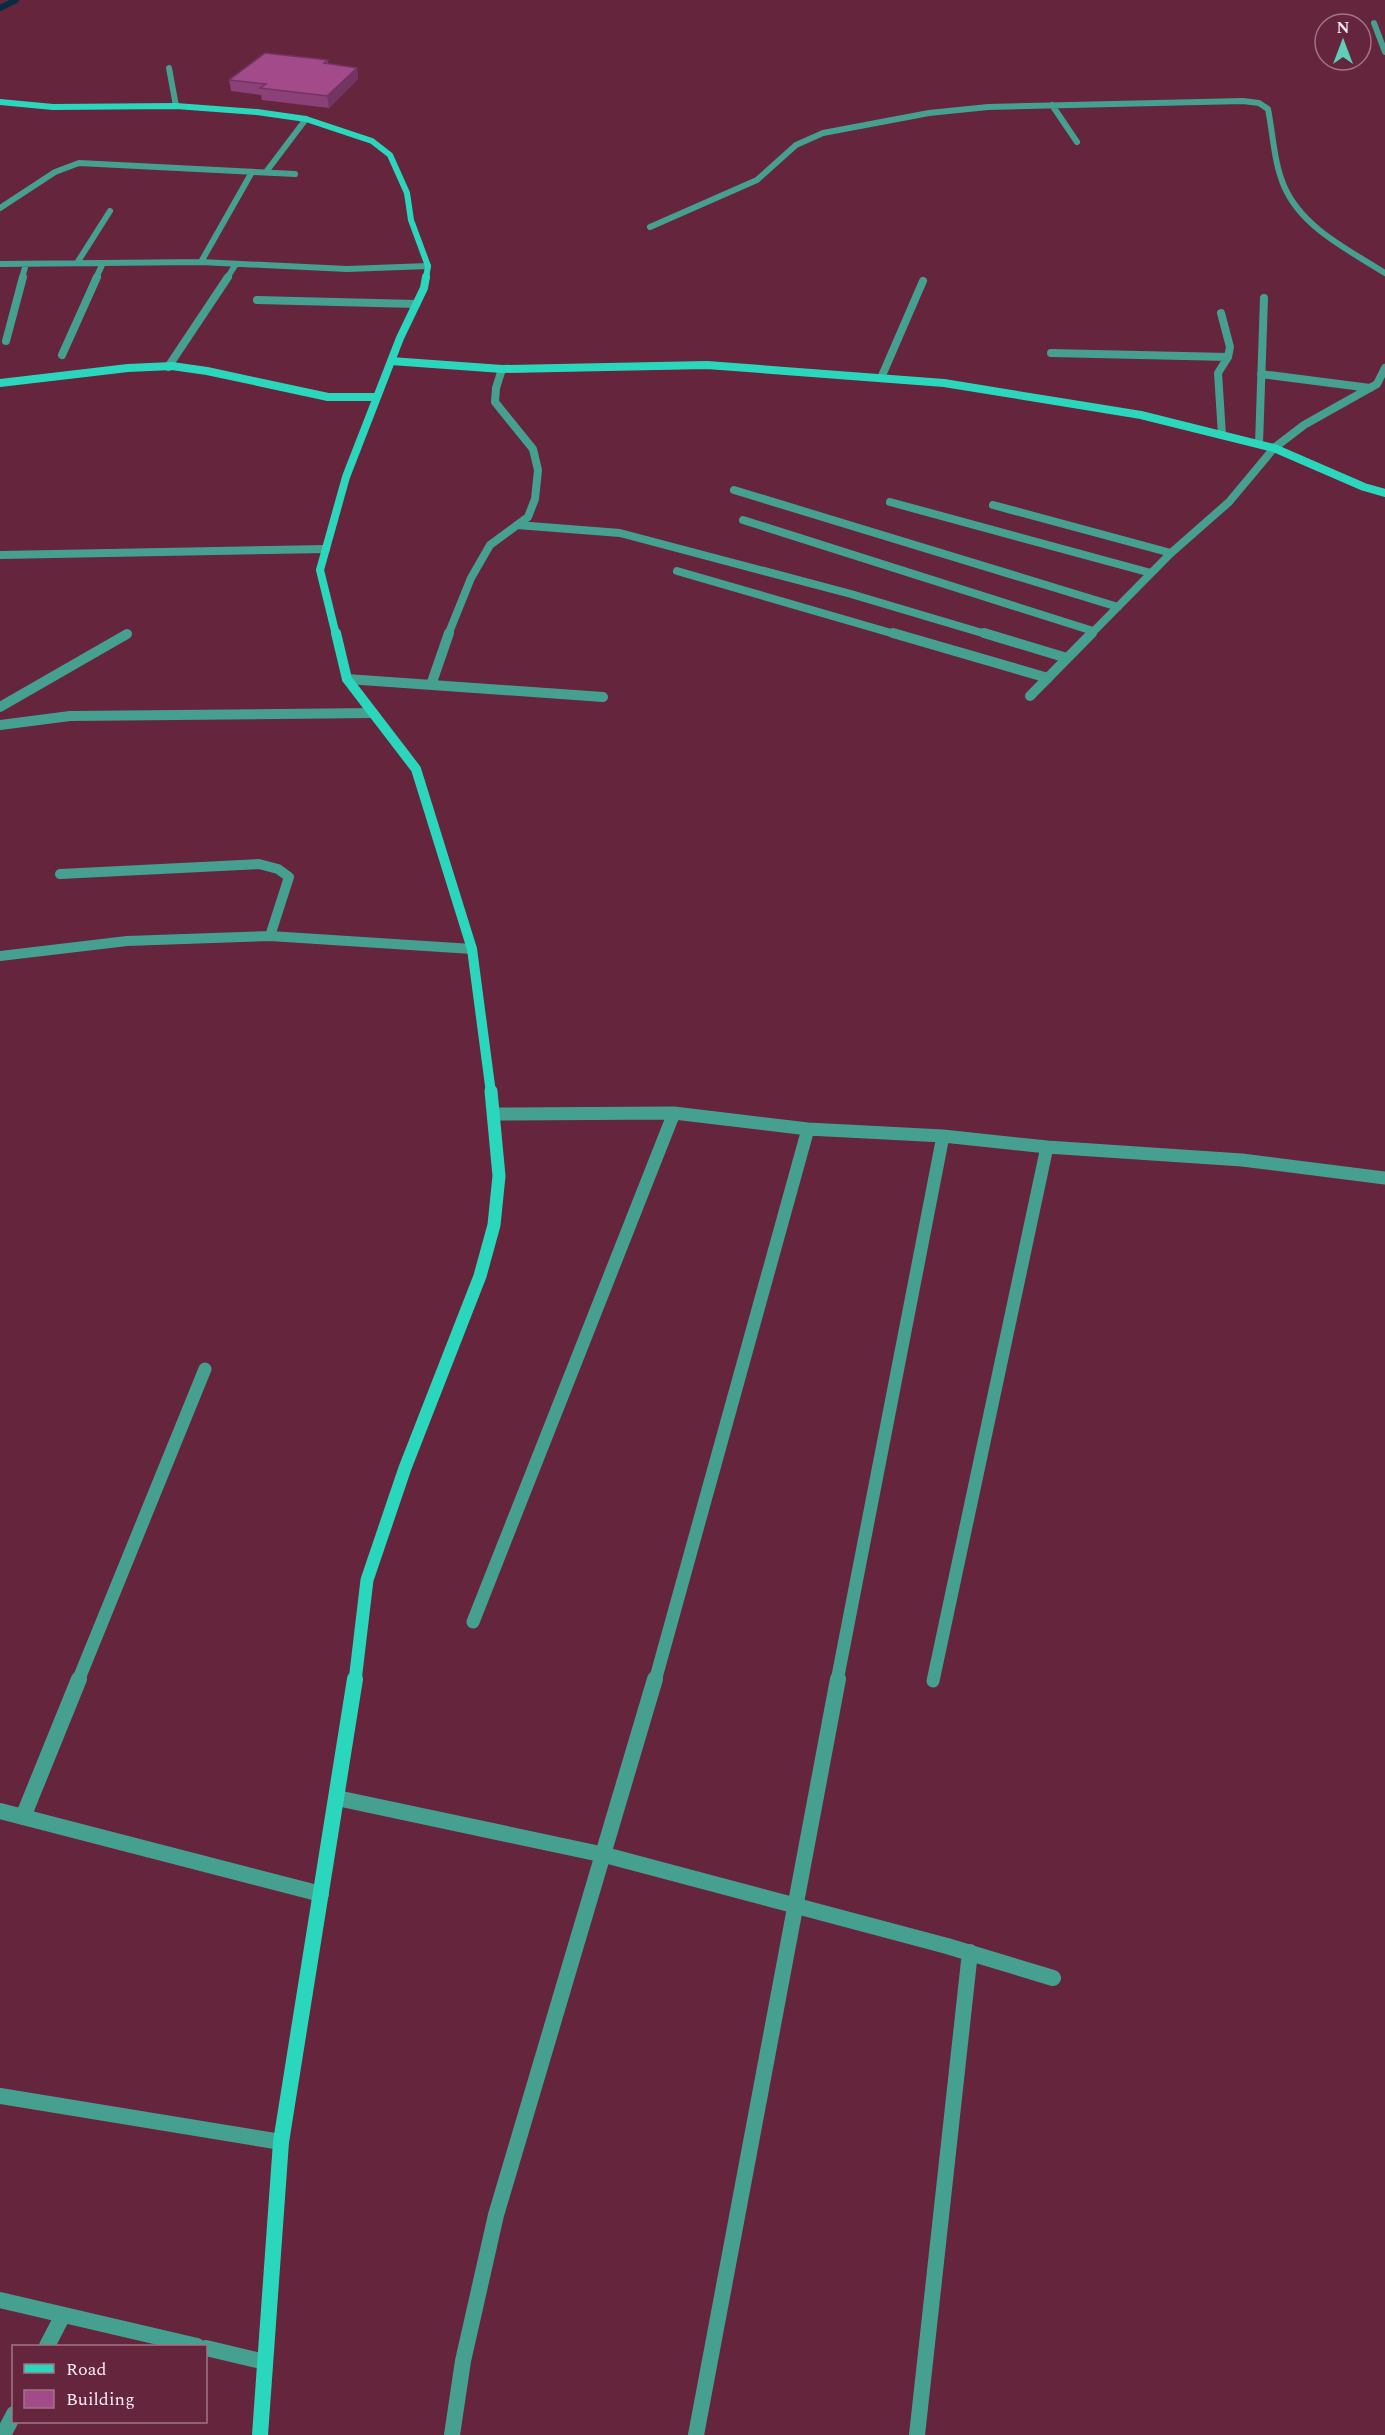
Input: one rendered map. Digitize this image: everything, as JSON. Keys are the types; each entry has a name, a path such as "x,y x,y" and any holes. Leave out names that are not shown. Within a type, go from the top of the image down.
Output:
{"street":[{"path":"1374,23 1385,52"},
{"path":"169,68 176,106"},
{"path":"0,102 53,107 176,106 256,112 306,119 372,141 390,155 407,193 411,220 428,266 424,288 376,397 346,477 320,570 347,679 416,770 472,949 494,1114 499,1176 494,1225 480,1276 405,1468 367,1580 351,1716 281,2142 260,2435"},
{"path":"650,227 757,180 796,145 823,133 929,113 988,107 1200,102 1259,103 1268,108 1284,186 1298,207 1316,225 1385,273"},
{"path":"1052,105 1077,142"},
{"path":"266,172 306,119"},
{"path":"0,208 55,172 79,163 295,174"},
{"path":"201,262 252,172"},
{"path":"76,263 110,211"},
{"path":"0,264 201,262 346,269 428,266"},
{"path":"62,355 103,263"},
{"path":"6,341 26,264"},
{"path":"168,367 236,264"},
{"path":"881,378 923,281"},
{"path":"1259,444 1264,298"},
{"path":"257,300 416,304"},
{"path":"1221,313 1230,349 1218,373 1222,435"},
{"path":"1051,353 1228,357"},
{"path":"391,361 502,369 707,365 945,383 1107,410 1259,444 1274,448 1364,487 1385,493"},
{"path":"0,383 140,367 168,367 213,371 333,398 376,397"},
{"path":"1030,696 1171,553 1229,502 1274,448 1304,425 1377,386 1385,368"},
{"path":"431,685 465,592 489,546 498,535 526,519 531,512 538,469 536,456 495,402 496,388 502,369"},
{"path":"1262,374 1377,386"},
{"path":"734,490 1118,607"},
{"path":"890,502 1151,573"},
{"path":"993,505 1171,553"},
{"path":"743,520 1094,631"},
{"path":"517,525 620,533 851,594 1067,658"},
{"path":"0,555 326,549"},
{"path":"677,571 1048,678"},
{"path":"0,707 127,634"},
{"path":"347,679 603,697"},
{"path":"0,725 70,716 373,713"},
{"path":"60,874 259,864 278,868 289,877 270,936"},
{"path":"0,956 128,941 270,936 472,949"},
{"path":"494,1114 674,1113 808,1129 943,1136 1047,1147 1242,1160 1385,1178"},
{"path":"473,1622 674,1113"},
{"path":"452,2435 461,2364 487,2245 605,1855 808,1129"},
{"path":"696,2435 794,1905 943,1136"},
{"path":"933,1681 1047,1147"},
{"path":"23,1817 205,1369"},
{"path":"337,1798 605,1855 970,1952 1053,1978"},
{"path":"0,1811 321,1894"},
{"path":"917,2435 970,1952"},
{"path":"0,2096 281,2142"},
{"path":"0,2300 193,2345"},
{"path":"48,2345 63,2315"},
{"path":"207,2348 266,2362"},
{"path":"3,2435 12,2418"}],"building":[{"path":"265,53 328,60 324,63 357,68 327,96 260,88 266,84 229,80"}],"waterway":[{"path":"0,8 16,0"}]}
